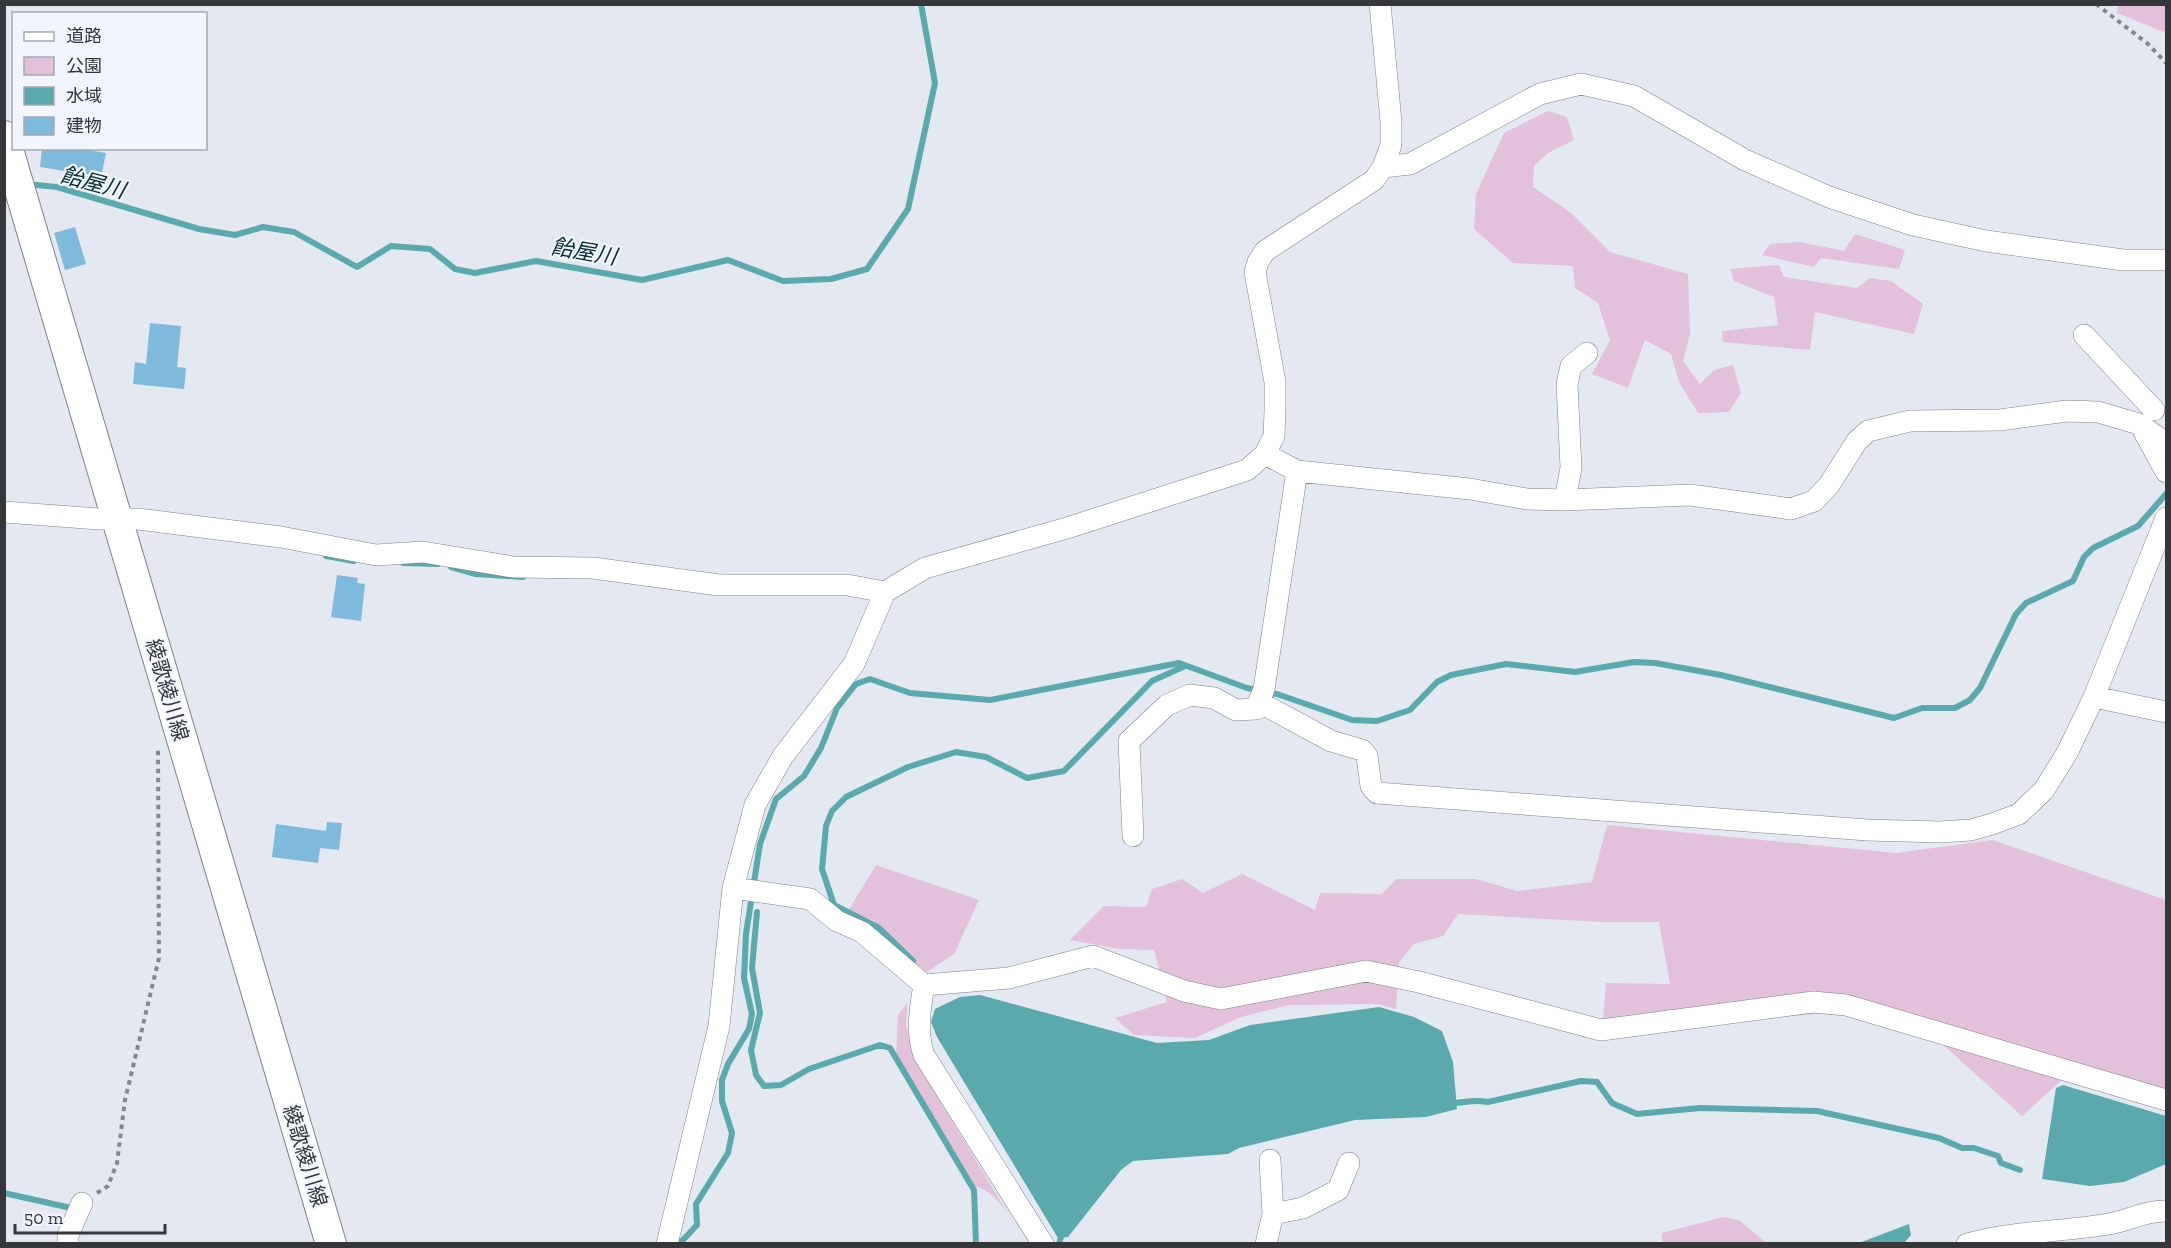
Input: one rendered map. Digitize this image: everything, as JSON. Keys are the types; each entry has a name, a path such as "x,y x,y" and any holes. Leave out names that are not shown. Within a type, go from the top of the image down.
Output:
{"main road":[{"name":"綾歌綾川線","path":"4,136 331,1244"}],"street":[{"path":"668,1241 719,1026 745,890 754,805 783,756 854,664 885,592 925,568 1068,528 1246,470 1265,454 1274,436 1275,382 1255,272 1265,251 1374,180 1383,167 1390,145 1391,122 1380,4"},
{"path":"1383,167 1410,164 1540,94 1581,84 1634,96 1746,160 1829,197 1913,225 1986,240 2123,260 2166,260"},
{"path":"2084,335 2153,409 2166,443"},
{"path":"1565,500 1571,468 1567,384 1571,366 1587,352"},
{"path":"1265,454 1297,471 1470,489 1527,499 1565,500 1690,495 1791,509 1814,501 1829,485 1857,441 1868,431 1910,421 2000,420 2067,411 2153,409"},
{"path":"2153,409 2166,472"},
{"path":"1133,836 1129,741 1167,705 1190,696 1214,698 1236,710 1256,709 1262,695 1297,471"},
{"path":"4,512 138,519 282,537 376,555 423,552 513,567 593,568 719,585 847,585 885,592"},
{"path":"1262,695 1331,741 1362,750 1367,756 1371,786 1377,793 1868,830 1940,832 1971,830 2019,814 2050,781 2067,753 2094,697 2166,518"},
{"path":"2094,697 2166,712"},
{"path":"745,890 810,899 837,921 862,932 924,985 1009,978 1093,956 1184,991 1221,999 1366,971 1419,982 1600,1030 1813,1002 1846,1005 2166,1100"},
{"path":"924,985 920,1011 921,1046 924,1055 1043,1244"},
{"path":"1266,1244 1273,1214 1270,1160"},
{"path":"1273,1214 1303,1208 1338,1190 1349,1163"},
{"path":"68,1244 68,1235 79,1210"},
{"path":"1967,1244 2000,1235 2110,1223 2146,1211 2166,1211"}],"path":[{"path":"2096,4 2148,44 2166,63"},
{"path":"79,1210 108,1186 117,1162 125,1100 159,958 158,734 176,720"}],"green space":[{"path":"2118,5 2166,5 2166,33 2117,13"},
{"path":"1548,111 1567,117 1574,140 1548,153 1534,166 1533,187 1570,212 1610,252 1688,274 1690,333 1683,361 1700,384 1714,370 1733,365 1741,393 1729,412 1698,413 1679,382 1671,354 1645,340 1628,388 1592,374 1610,340 1598,303 1575,288 1573,266 1513,263 1474,229 1476,194 1504,133"},
{"path":"1855,234 1905,250 1899,269 1821,258 1814,267 1762,255 1770,244 1800,242 1844,251"},
{"path":"1779,265 1784,277 1857,288 1870,278 1891,281 1923,304 1914,334 1815,312 1810,350 1723,342 1722,331 1778,325 1774,297 1734,281 1730,269"},
{"path":"1607,825 1896,853 1993,840 2166,900 2166,1092 2076,1067 2022,1116 1930,1033 1829,1013 1692,1024 1603,1021 1606,983 1670,984 1659,922 1602,922 1458,914 1443,936 1414,944 1399,962 1396,1009 1377,1004 1289,1005 1241,1017 1195,1038 1134,1035 1115,1018 1167,1002 1154,950 1120,949 1070,940 1104,906 1146,907 1152,889 1182,879 1203,893 1242,874 1315,910 1320,893 1382,894 1396,879 1476,879 1517,891 1592,882"},
{"path":"876,865 979,900 954,954 927,972 913,966 876,929 845,916"},
{"path":"907,1003 906,1025 915,1060 1026,1243 998,1201 983,1189 974,1186 896,1056 898,1015"},
{"path":"1723,1217 1739,1220 1766,1243 1662,1243 1662,1233"}],"water":[{"path":"980,995 1157,1043 1209,1040 1250,1025 1379,1007 1414,1017 1442,1031 1453,1062 1457,1109 1426,1117 1355,1120 1239,1148 1228,1154 1133,1161 1121,1170 1068,1237 1058,1238 937,1037 931,1022 935,1009 960,997"},
{"path":"2063,1085 2166,1116 2166,1164 2124,1182 2090,1186 2042,1179 2056,1088"},
{"path":"1909,1224 1911,1235 1904,1243 1859,1243"}],"building":[{"path":"42,150 89,150 106,153 101,177 40,167"},
{"path":"75,227 86,264 65,270 54,233"},
{"path":"150,323 181,326 177,367 186,368 184,389 133,384 135,362 146,364"},
{"path":"337,575 358,578 357,583 365,584 361,621 331,617"},
{"path":"327,822 342,823 339,850 320,848 318,863 272,857 276,824 326,831"}],"waterway":[{"name":"飴屋川","path":"36,185 57,187 199,229 235,235 263,227 294,232 357,267 391,246 430,249 455,269 475,273 536,261 642,280 728,260 783,281 831,279 867,269 908,209 935,83 921,4"},
{"path":"676,1244 697,1225 696,1204 728,1153 732,1133 722,1101 722,1080 728,1064 749,1029 752,1014 744,978 746,934 760,844 776,799 804,776 821,748 837,708 856,684 870,679 910,693 990,700 1179,663 1247,688 1277,694 1352,720 1377,721 1410,710 1437,682 1451,675 1506,664 1575,672 1634,662 1655,663 1721,675 1894,718 1922,708 1955,708 1970,700 1980,688 2016,614 2026,603 2073,581 2084,557 2093,548 2138,526 2166,494"},
{"path":"326,556 354,561"},
{"path":"403,563 438,564"},
{"path":"451,567 476,574 523,577"},
{"path":"913,961 879,928 834,905 822,869 826,826 832,811 846,797 908,767 956,752 986,757 1027,778 1064,771 1152,681 1185,666"},
{"path":"757,912 752,968 760,1013 751,1050 756,1075 764,1086 781,1085 809,1069 880,1045 890,1048 974,1190 976,1244"},
{"path":"1450,1102 1488,1102 1581,1081 1597,1082 1612,1103 1637,1114 1700,1108 1817,1111 1939,1138 1962,1148 1974,1148 1998,1156 2001,1163 2020,1170"},
{"path":"4,1193 71,1208 74,1212"},
{"path":"1059,1244 1063,1230"}]}
